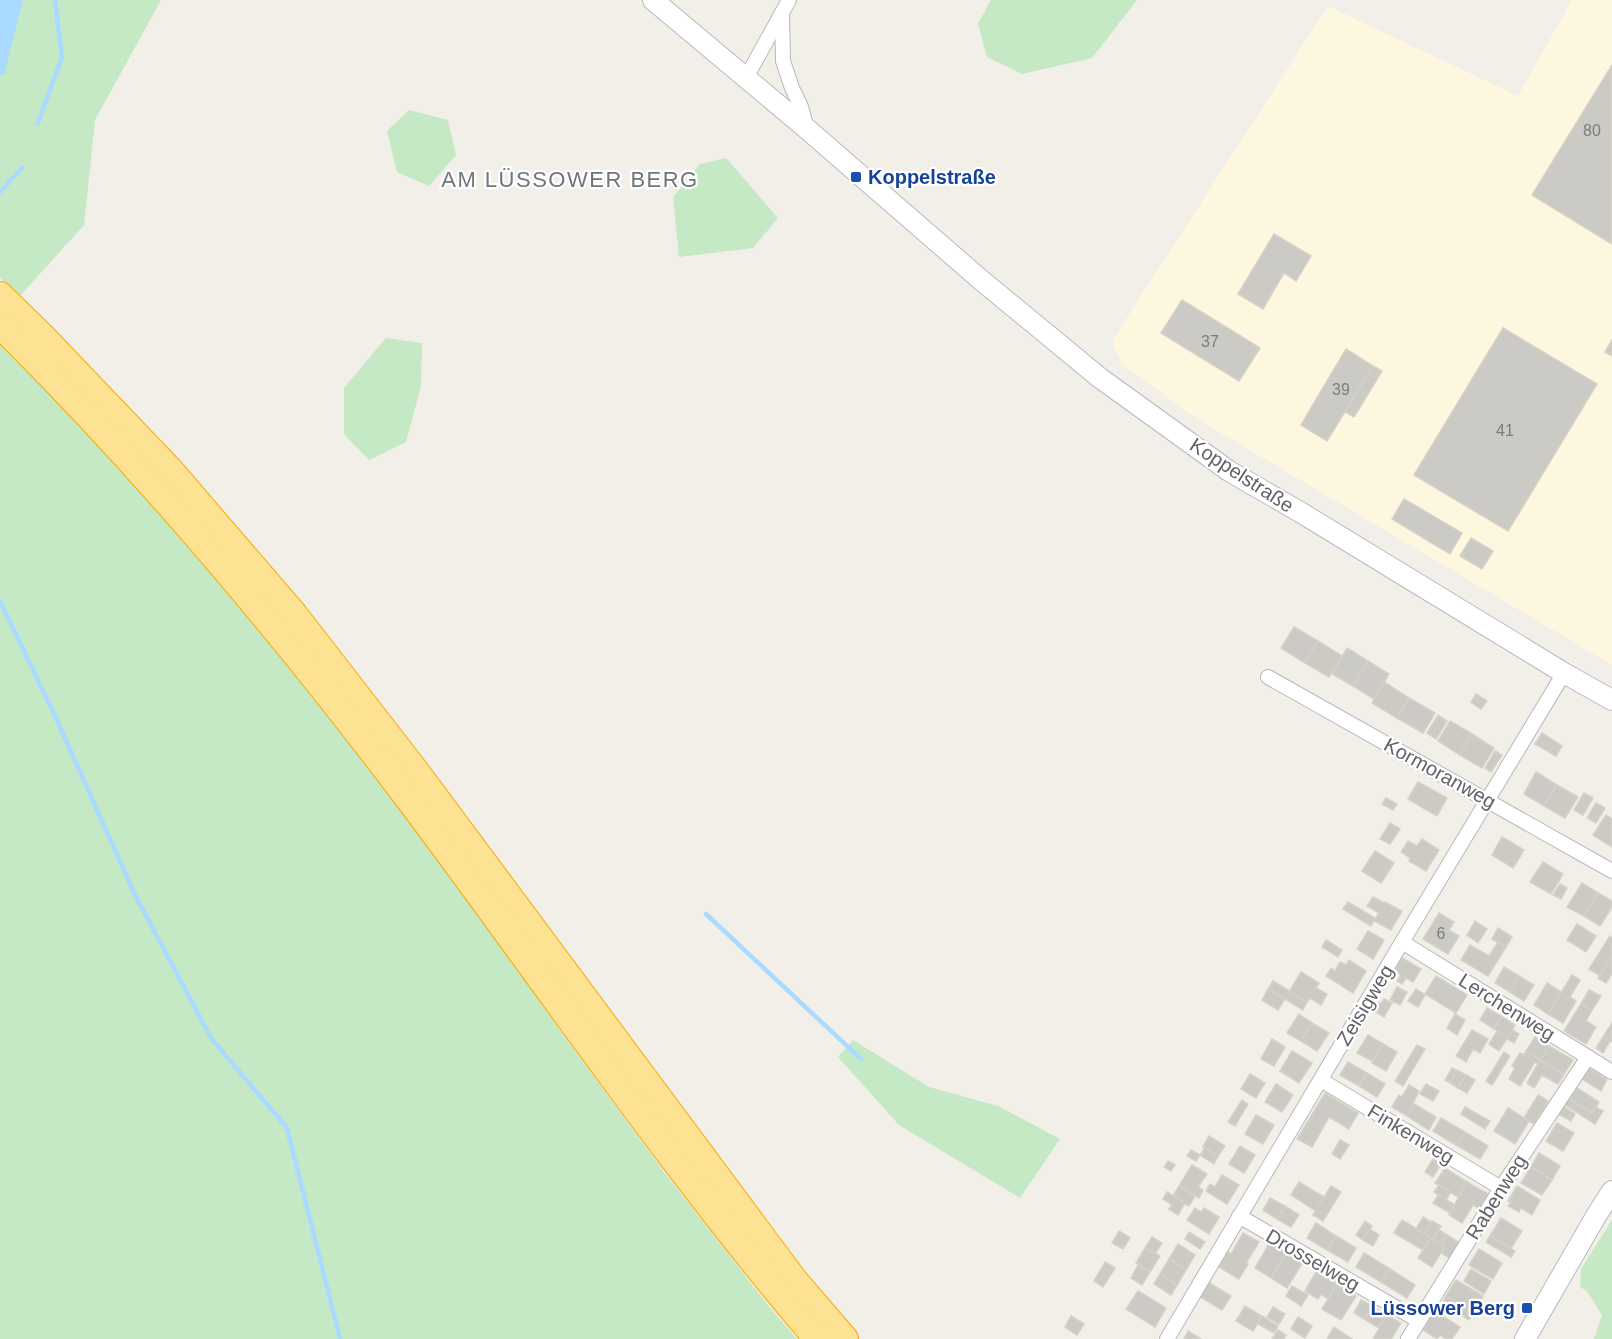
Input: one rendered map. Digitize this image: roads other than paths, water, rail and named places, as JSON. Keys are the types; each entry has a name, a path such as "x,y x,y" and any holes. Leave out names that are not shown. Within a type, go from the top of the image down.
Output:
{"highway":[{"path":"0,295 171,471 294,614 415,770 795,1281 845,1339"},
{"path":"0,325 97,424 276,630 411,803 676,1162 782,1298 817,1339"}],"street":[{"name":"Koppelstraße","path":"653,0 807,129 981,280 1100,378 1220,464 1612,700"},
{"path":"746,78 789,0"},
{"path":"782,14 783,61 807,129"},
{"name":"Zeisigweg","path":"1167,1339 1564,673"},
{"name":"Kormoranweg","path":"1268,676 1612,871"},
{"name":"Lerchenweg","path":"1402,942 1612,1072"},
{"name":"Rabenweg","path":"1408,1339 1501,1188 1588,1057"},
{"name":"Finkenweg","path":"1321,1080 1501,1188"},
{"path":"1525,1339 1612,1191"},
{"name":"Drosselweg","path":"1239,1216 1419,1321"}],"water":[{"path":"0,0 23,0 4,75 0,75"}],"waterway":[{"path":"38,123 62,57 55,0"},
{"path":"0,192 22,168"},
{"path":"0,601 56,718 134,893 211,1038 287,1128 340,1339"},
{"path":"706,914 861,1059"}],"place":[{"name":"Koppelstraße","path":"856,177"},
{"name":"Lüssower Berg","path":"1527,1308"}],"district":[{"name":"AM LÜSSOWER BERG","path":"570,179"}]}
